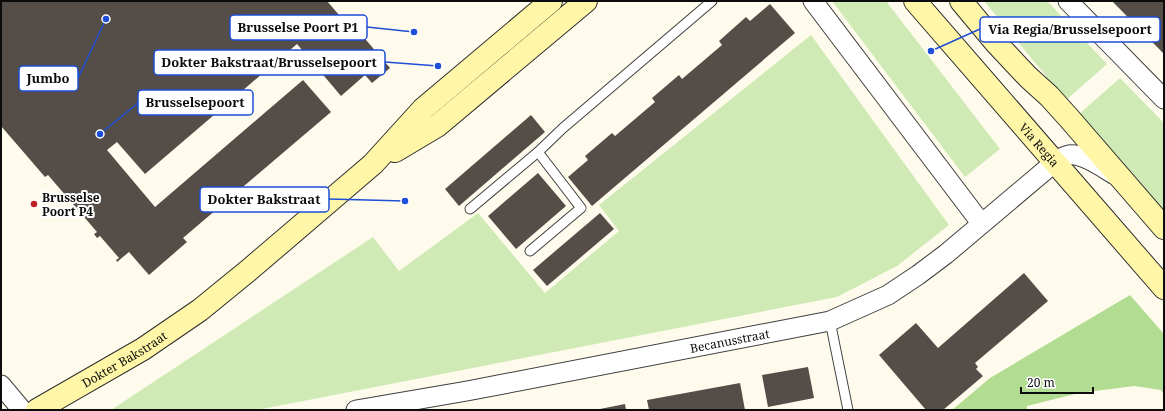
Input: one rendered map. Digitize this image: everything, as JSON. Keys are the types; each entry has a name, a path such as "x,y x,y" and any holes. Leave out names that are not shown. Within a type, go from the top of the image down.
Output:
{"street":[{"name":"Dokter Bakstraat","path":"373,164 437,126 586,1"},
{"path":"814,1 981,223"},
{"name":"Via Regia","path":"915,1 1164,288"},
{"path":"961,1 996,43 1028,77 1049,96 1164,228"},
{"path":"1068,1 1164,99"},
{"name":"Dokter Bakstraat","path":"37,410 143,349 200,310 373,164 423,109 544,3"},
{"path":"544,3 549,22 544,35"},
{"name":"Becanusstraat","path":"356,410 830,321 888,295 918,276 1064,156 1082,156 1120,178"},
{"path":"1,385 22,410"}],"lane":[{"path":"470,209 712,1"},
{"path":"530,251 581,208 538,152"},
{"path":"830,321 848,410"}],"green space":[{"path":"832,1 886,1 1000,149 965,177"},
{"path":"984,1 1047,1 1107,64 1066,100"},
{"path":"811,35 949,225 897,266 837,297 257,410 111,410 373,237 399,271 478,213 545,293 619,231 599,205"},
{"path":"1120,78 1164,123 1164,214 1078,115"},
{"path":"1130,295 1164,334 1164,395 1161,390 1134,386 1079,393 1027,406 1027,410 952,410 990,378"}],"building":[{"path":"1,1 327,1 351,29 355,27 390,68 372,83 365,75 341,96 297,44 145,174 117,142 107,150 155,207 303,80 331,112 183,238 187,242 149,275 129,252 117,262 116,260 119,258 100,236 97,238 94,234 97,232 48,175 45,177 1,126"},
{"path":"1112,1 1164,1 1164,54"},
{"path":"770,4 795,33 592,206 568,177 588,160 585,156 612,133 615,136 655,102 652,98 679,75 682,79 722,45 719,41 746,17 750,21"},
{"path":"531,115 545,132 459,206 445,189"},
{"path":"538,173 566,206 516,249 488,216"},
{"path":"600,213 614,229 547,286 533,270"},
{"path":"1024,273 1048,301 975,363 978,367 976,369 983,376 943,410 926,410 879,355 916,323 938,348"},
{"path":"808,367 814,398 768,407 762,375"},
{"path":"740,383 745,410 649,410 647,400"},
{"path":"625,404 626,410 600,410 600,409"}],"place":[{"name":"Jumbo","path":"106,19"},
{"name":"Brusselse Poort P1","path":"414,32"},
{"name":"Via Regia/Brusselsepoort","path":"931,51"},
{"name":"Dokter Bakstraat/Brusselsepoort","path":"438,66"},
{"name":"Brusselsepoort","path":"100,134"},
{"name":"Dokter Bakstraat","path":"405,201"},
{"name":"Brusselse Poort P4","path":"34,204"}]}
